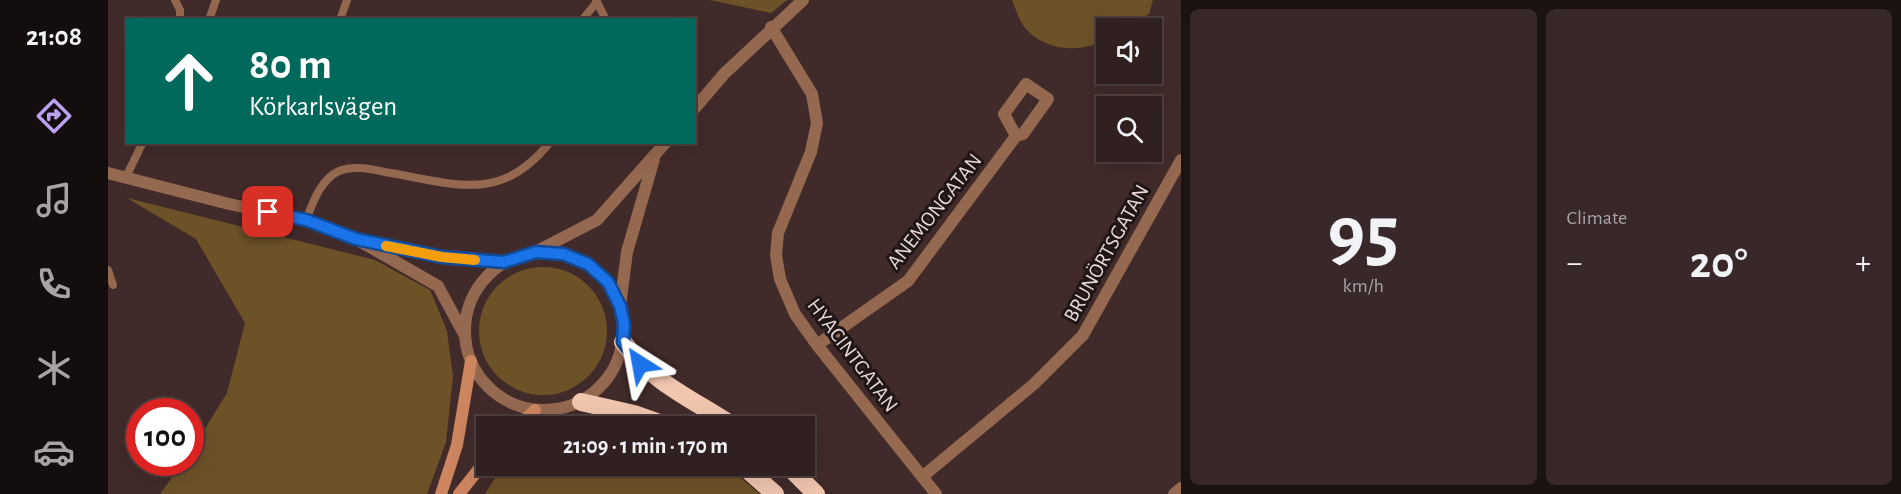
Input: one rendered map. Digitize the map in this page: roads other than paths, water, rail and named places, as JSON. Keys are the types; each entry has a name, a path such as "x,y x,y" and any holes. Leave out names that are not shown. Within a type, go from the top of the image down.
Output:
{"highway":[{"path":"623,342 640,364 664,384 717,416"},
{"path":"581,402 640,416"},
{"path":"755,476 776,494"},
{"path":"798,476 816,494"}],"main road":[{"path":"441,494 457,445 471,361"},
{"path":"529,416 535,410"},
{"path":"459,494 476,473"}],"street":[{"path":"696,107 724,74 771,27 803,0"},
{"name":"HYACINTGATAN","path":"771,27 812,94 817,123 811,152 778,234 776,255 780,279 795,314 817,345 936,494"},
{"name":"ANEMONGATAN","path":"817,345 908,281 1016,136"},
{"path":"108,173 125,179 306,220 356,239 442,257 504,262 536,252 597,220 664,144"},
{"path":"620,306 627,252 655,156"},
{"name":"BRUNÖRTSGATAN","path":"922,477 1034,384 1083,335 1181,160"},
{"path":"356,239 438,286 465,337 471,361 481,379 496,394 514,405 535,410 558,410 581,402 602,387 616,366 623,342 624,324 620,306 608,282 588,264 563,254 536,252"},
{"path":"465,337 467,315 474,294 487,276 504,262"},
{"path":"1174,494 1181,488"}],"lane":[{"path":"175,0 180,10 180,18"},
{"path":"210,18 216,0"},
{"path":"341,18 347,0"},
{"path":"584,18 597,1 605,18"},
{"path":"125,179 141,144"},
{"path":"306,220 324,185 342,170 367,169 448,183 484,185 525,169 548,144"},
{"path":"108,270 113,285"}]}
